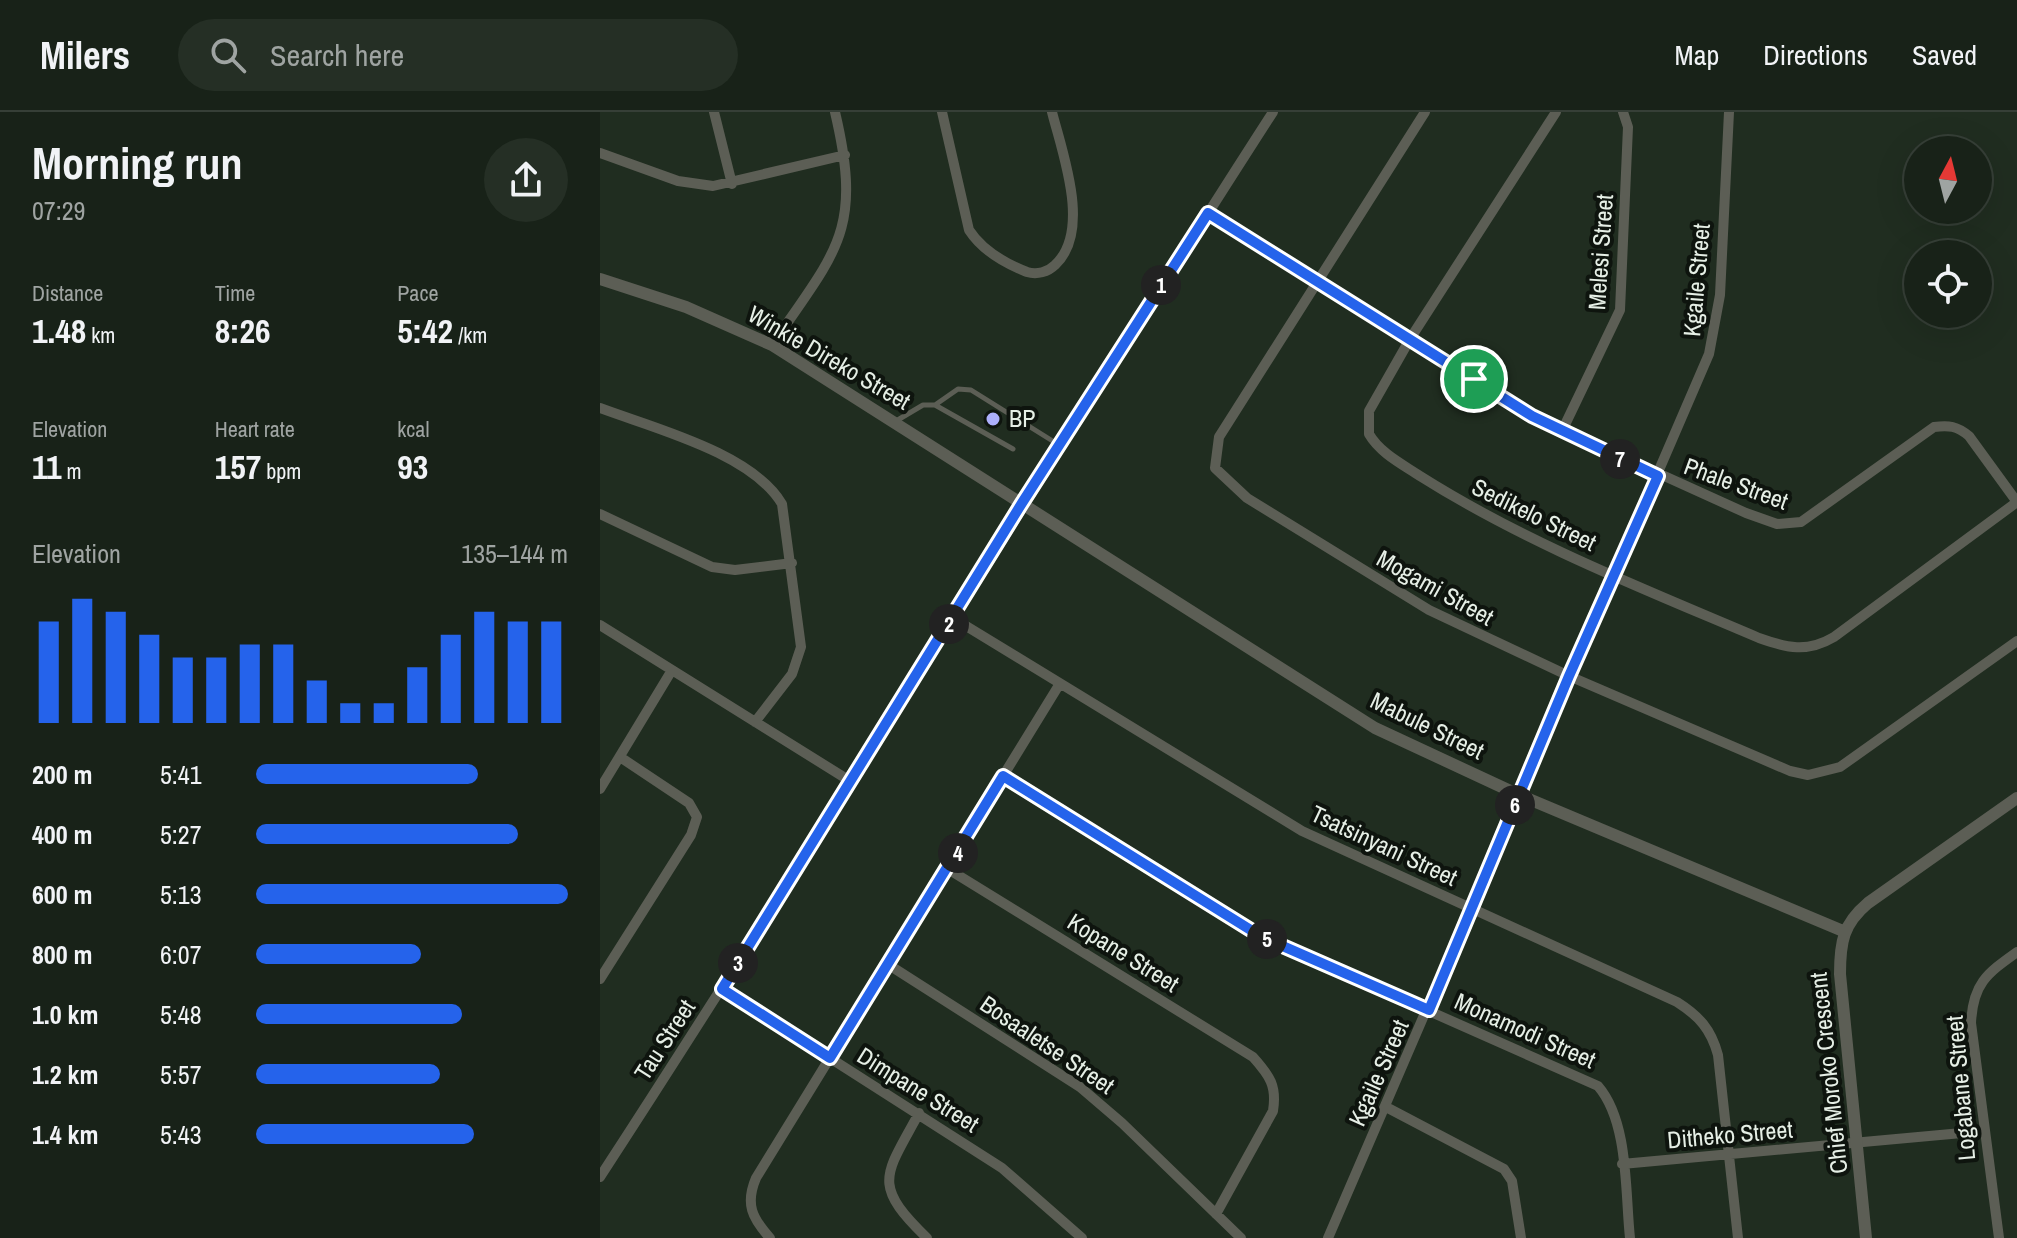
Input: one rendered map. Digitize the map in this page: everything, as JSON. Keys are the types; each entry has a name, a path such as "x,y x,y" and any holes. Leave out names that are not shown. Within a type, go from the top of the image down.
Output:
{"street":[{"path":"714,112 732,184"},
{"path":"772,345 831,259 840,236 846,213 845,155 835,112"},
{"path":"942,112 969,230 977,243 992,254 1034,274 1058,263 1067,248 1072,223 1071,186 1052,112"},
{"name":"Tau Street","path":"600,1177 722,989 1022,503 1273,112"},
{"name":"Mogami Street","path":"1425,112 1219,437 1215,468 1247,498 1383,584 1489,640 1790,771 1808,775 1832,770 1861,754 2017,641"},
{"name":"Sedikelo Street","path":"1556,112 1410,339 1369,411 1367,425 1373,442 1455,497 1614,576 1759,638 1782,646 1807,649 1834,637 2017,502"},
{"name":"Melesi Street","path":"1562,431 1620,310 1628,127 1623,112"},
{"name":"Kgaile Street","path":"1328,1238 1473,909 1569,676 1709,354 1717,324 1729,112"},
{"path":"600,153 700,186 732,184 845,155"},
{"name":"Phale Street","path":"1208,213 1562,431 1746,513 1789,526 1811,517 1934,427 1947,426 1959,428 1969,436 2017,502"},
{"name":"Winkie Direko Street","path":"600,279 686,307 772,345 1022,503"},
{"path":"600,408 720,454 768,486 782,504 801,634 798,662 755,722"},
{"name":"Mabule Street","path":"1022,503 1375,728 1519,795 1843,931"},
{"path":"600,514 712,567 735,570 792,563"},
{"name":"Tsatsinyani Street","path":"953,618 1302,831 1677,1002 1697,1015 1714,1039 1718,1055 1738,1238"},
{"path":"600,625 850,781"},
{"path":"600,789 672,670"},
{"path":"770,1238 754,1219 750,1192 1059,685"},
{"path":"600,979 691,835 697,817 689,803 620,757"},
{"name":"Monamodi Street","path":"1003,776 1262,937 1598,1086 1615,1111 1630,1238"},
{"path":"1843,931 1852,917 1868,903 2017,798"},
{"name":"Kopane Street","path":"948,869 1253,1057 1271,1077 1276,1093 1273,1111 1216,1214"},
{"name":"Chief Moroko Crescent","path":"1843,931 1840,974 1866,1238"},
{"name":"Logabane Street","path":"1999,1238 1984,1131 1972,1003 1986,976 2017,952"},
{"name":"Bosaaletse Street","path":"889,965 1080,1087 1241,1238"},
{"name":"Dimpane Street","path":"722,989 1017,1178 1082,1238"},
{"path":"1386,1107 1504,1169 1512,1181 1521,1238"},
{"path":"919,1113 897,1154 888,1181 896,1205 927,1238"},
{"name":"Ditheko Street","path":"1622,1164 1859,1145 1984,1131"}],"lane":[{"path":"935,405 958,389 971,390 1059,445"},
{"path":"895,421 923,405 935,405 1013,449"}],"place":[{"name":"BP","path":"993,419"}],"route":[{"path":"1208,213 1474,379 1532,416 1658,476 1569,676 1429,1010 1296,953 1227,918 1003,776 830,1058 722,989 1022,503 1208,213"}]}
